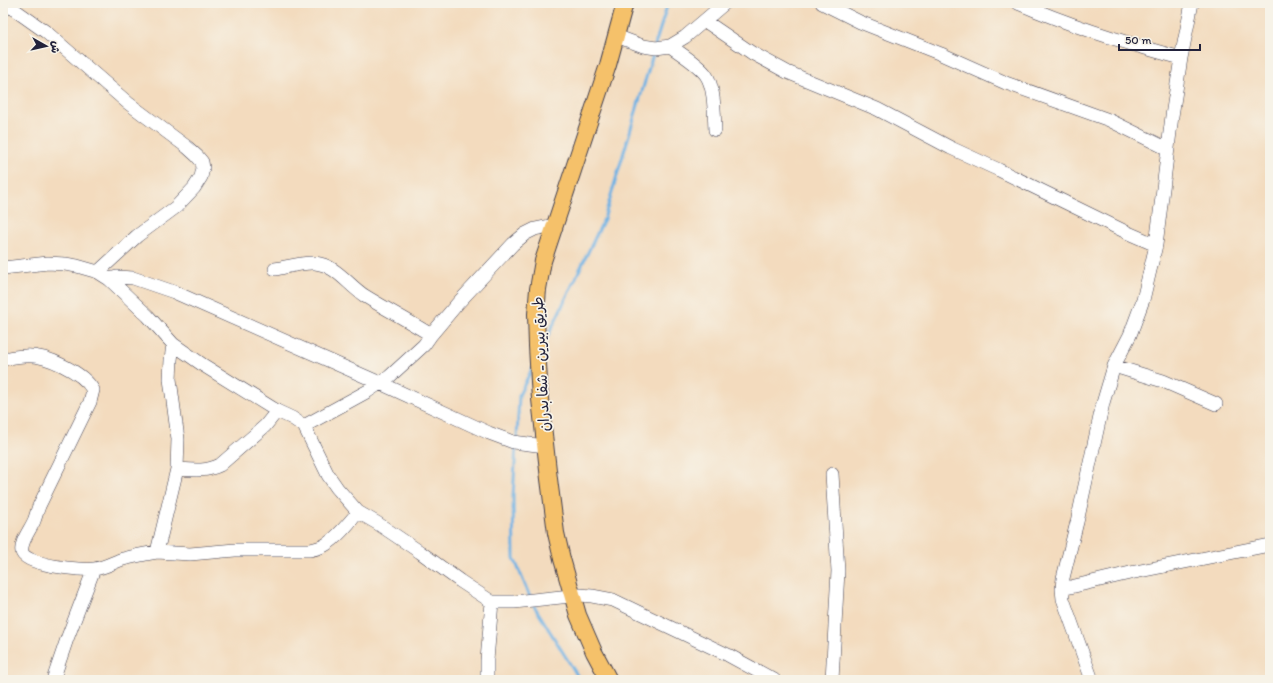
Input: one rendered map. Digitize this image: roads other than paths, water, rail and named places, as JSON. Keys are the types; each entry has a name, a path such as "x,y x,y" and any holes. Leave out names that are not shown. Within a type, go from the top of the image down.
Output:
{"main road":[{"name":"طريق بيرين - شفا بدران","path":"609,680 578,615 556,533 540,399 536,314 538,289 543,262 608,65 625,3"}],"street":[{"path":"5,3 46,32 128,103 187,147 202,162 203,168 201,177 194,188 176,207 138,236 104,275"},
{"path":"616,36 643,46 656,48 670,46 685,37 725,3"},
{"path":"822,3 860,22 941,54 1006,83 1109,120 1168,149"},
{"path":"1018,3 1118,41 1181,58"},
{"path":"1092,680 1066,608 1062,589 1063,578 1077,522 1098,420 1114,366 1130,335 1143,300 1156,246 1181,58 1192,3"},
{"path":"705,21 752,53 787,72 877,109 951,148 1156,246"},
{"path":"670,46 702,70 707,76 714,105 715,130"},
{"path":"304,426 368,392 389,377 415,354 458,303 513,244 525,234 535,229 554,225"},
{"path":"275,270 309,263 324,265 340,275 367,297 431,335"},
{"path":"3,268 48,264 77,266 104,275 133,278 180,294 489,433 513,442 545,446"},
{"path":"104,275 148,316 173,344 190,357 304,426 328,475 358,512 402,539 492,602 514,602 580,595 613,600 728,655 774,680"},
{"path":"157,552 177,469 178,439 170,379 173,344"},
{"path":"3,359 24,356 48,360 68,368 80,376 93,390 90,402 38,506 34,522 22,548 22,554 24,557 40,563 62,568 94,569 130,558 157,552 190,554 235,550 315,549 326,545 346,527 358,512"},
{"path":"1114,366 1163,381 1216,404"},
{"path":"177,469 205,470 220,465 265,426 277,411"},
{"path":"832,474 838,571 832,680"},
{"path":"1062,589 1130,573 1270,545"},
{"path":"53,680 94,569"},
{"path":"487,680 487,660 492,602"}],"waterway":[{"path":"655,45 668,3"},
{"path":"543,346 604,219 654,51"},
{"path":"517,438 519,395 532,369"},
{"path":"516,446 513,497 514,558 530,597"},
{"path":"533,604 580,680"}]}
